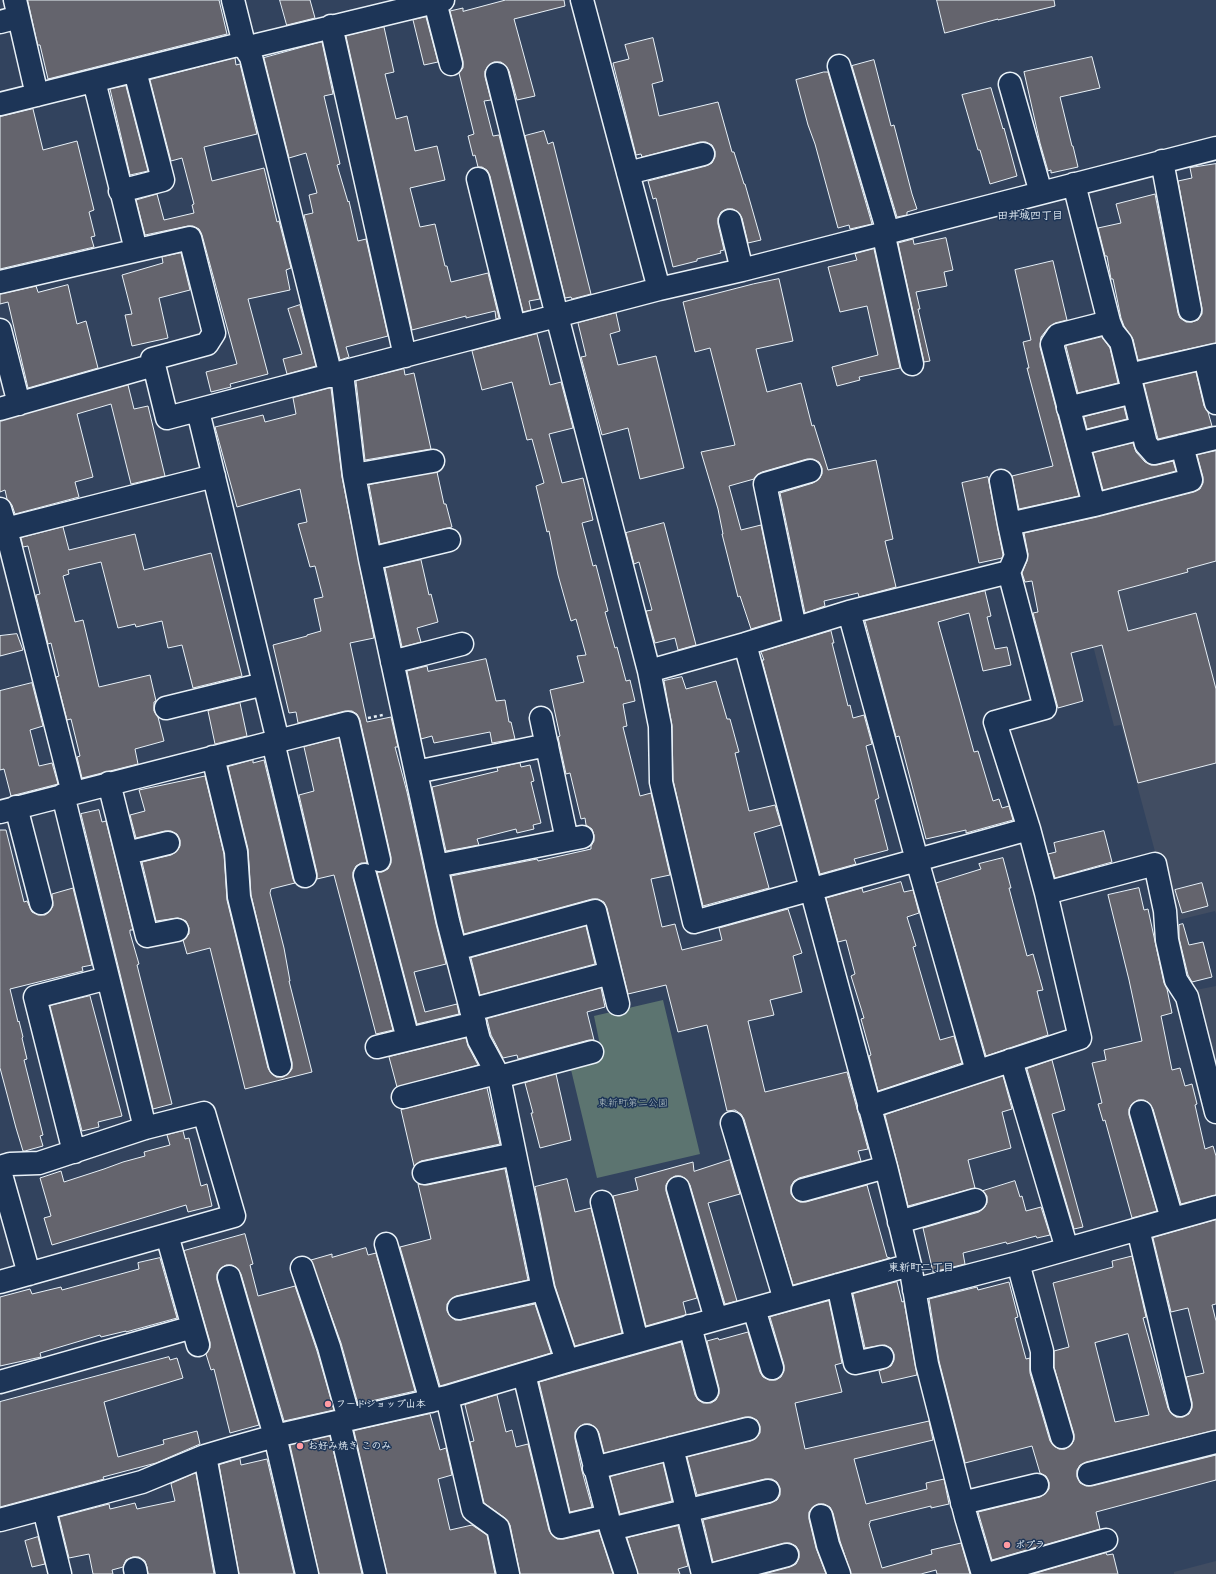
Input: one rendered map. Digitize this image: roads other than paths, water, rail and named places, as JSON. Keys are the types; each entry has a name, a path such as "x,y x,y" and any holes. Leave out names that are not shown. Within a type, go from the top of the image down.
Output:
{"street":[{"path":"233,0 245,48 251,57 337,374 370,559 436,866 479,1040 497,1075 543,1289 567,1361"},
{"path":"582,0 659,289"},
{"path":"0,104 237,45 245,48 439,1 451,64"},
{"path":"11,13 37,95"},
{"path":"331,26 405,356"},
{"path":"839,66 885,232 912,364"},
{"path":"120,191 163,180 135,71"},
{"path":"497,74 557,316 649,671 660,726 661,782 694,922 1029,829"},
{"path":"94,81 120,191 136,250"},
{"path":"1010,84 1041,193"},
{"path":"0,282 190,238 214,333 207,344 152,359 167,418 514,326 659,289 742,270 1216,148"},
{"path":"628,174 703,154"},
{"path":"1162,161 1190,310"},
{"path":"478,179 514,326"},
{"path":"1074,184 1109,322 1113,332 1121,342 1146,444 1154,453 1216,438"},
{"path":"730,221 742,270"},
{"path":"1094,505 1052,344 1058,335 1109,322"},
{"path":"0,330 9,407 154,365"},
{"path":"1068,408 1210,356 1216,403"},
{"path":"198,411 264,684 305,876"},
{"path":"1078,444 1142,428"},
{"path":"1009,524 1094,505 1191,480 1182,446"},
{"path":"354,475 433,461"},
{"path":"795,628 764,484 810,471"},
{"path":"145,1128 108,978 68,794 3,519 214,476"},
{"path":"869,1107 1080,1038 1046,893 1029,829 996,722 1045,708 1009,572 1016,556 1001,481"},
{"path":"370,559 449,540"},
{"path":"649,671 745,644 849,612 1009,572"},
{"path":"849,612 977,1071"},
{"path":"392,662 462,644"},
{"path":"745,644 886,1167 910,1265 927,1364 962,1504 983,1574"},
{"path":"166,708 264,684"},
{"path":"436,866 574,838 547,745 541,718"},
{"path":"41,903 8,810 348,723 372,867 408,1039"},
{"path":"416,772 547,745"},
{"path":"213,757 236,852 239,897 280,1065"},
{"path":"109,783 147,936 177,930"},
{"path":"127,854 168,843"},
{"path":"1046,893 1155,864 1165,911 1167,940 1176,980 1187,997 1216,1112"},
{"path":"456,949 594,911 618,1004"},
{"path":"377,1047 408,1039 610,973"},
{"path":"74,1152 35,997 108,978"},
{"path":"403,1097 592,1052"},
{"path":"1011,1060 1067,1249"},
{"path":"1141,1112 1172,1219"},
{"path":"0,1167 10,1164 39,1164 145,1128 204,1113 234,1216 0,1282"},
{"path":"732,1123 785,1300"},
{"path":"424,1173 514,1154"},
{"path":"803,1190 886,1167"},
{"path":"0,1170 29,1274"},
{"path":"678,1188 716,1319"},
{"path":"899,1222 975,1200"},
{"path":"602,1202 637,1341"},
{"path":"914,1290 1018,1263 1216,1207"},
{"path":"1138,1229 1180,1406"},
{"path":"0,1382 196,1336 167,1235"},
{"path":"386,1244 439,1399 473,1510 498,1528 508,1574"},
{"path":"1018,1263 1042,1351 1042,1369 1062,1437"},
{"path":"0,1520 142,1482 205,1456 275,1436 439,1399 637,1341 910,1265"},
{"path":"302,1268 329,1347 375,1574"},
{"path":"229,1277 275,1436 307,1574"},
{"path":"838,1285 856,1363 882,1357"},
{"path":"459,1308 543,1289"},
{"path":"754,1308 772,1368"},
{"path":"690,1326 707,1390"},
{"path":"524,1374 561,1527 686,1511 768,1491"},
{"path":"594,1468 748,1429"},
{"path":"587,1436 609,1522 626,1574"},
{"path":"1088,1474 1216,1442"},
{"path":"672,1448 686,1511 703,1574"},
{"path":"205,1456 227,1574"},
{"path":"962,1504 1037,1485"},
{"path":"44,1509 60,1574"},
{"path":"821,1516 828,1545 839,1574"},
{"path":"988,1574 1106,1540"},
{"path":"715,1574 787,1555"}],"place":[{"name":"フードショップ山本","path":"328,1404"},
{"name":"お好み焼き このみ","path":"300,1446"},
{"name":"ポプラ","path":"1007,1545"}],"district":[{"name":"田井城四丁目","path":"1030,216"},
{"name":"東新町二丁目","path":"921,1268"}],"park label":[{"name":"東新町第二公園","path":"633,1103"}]}
